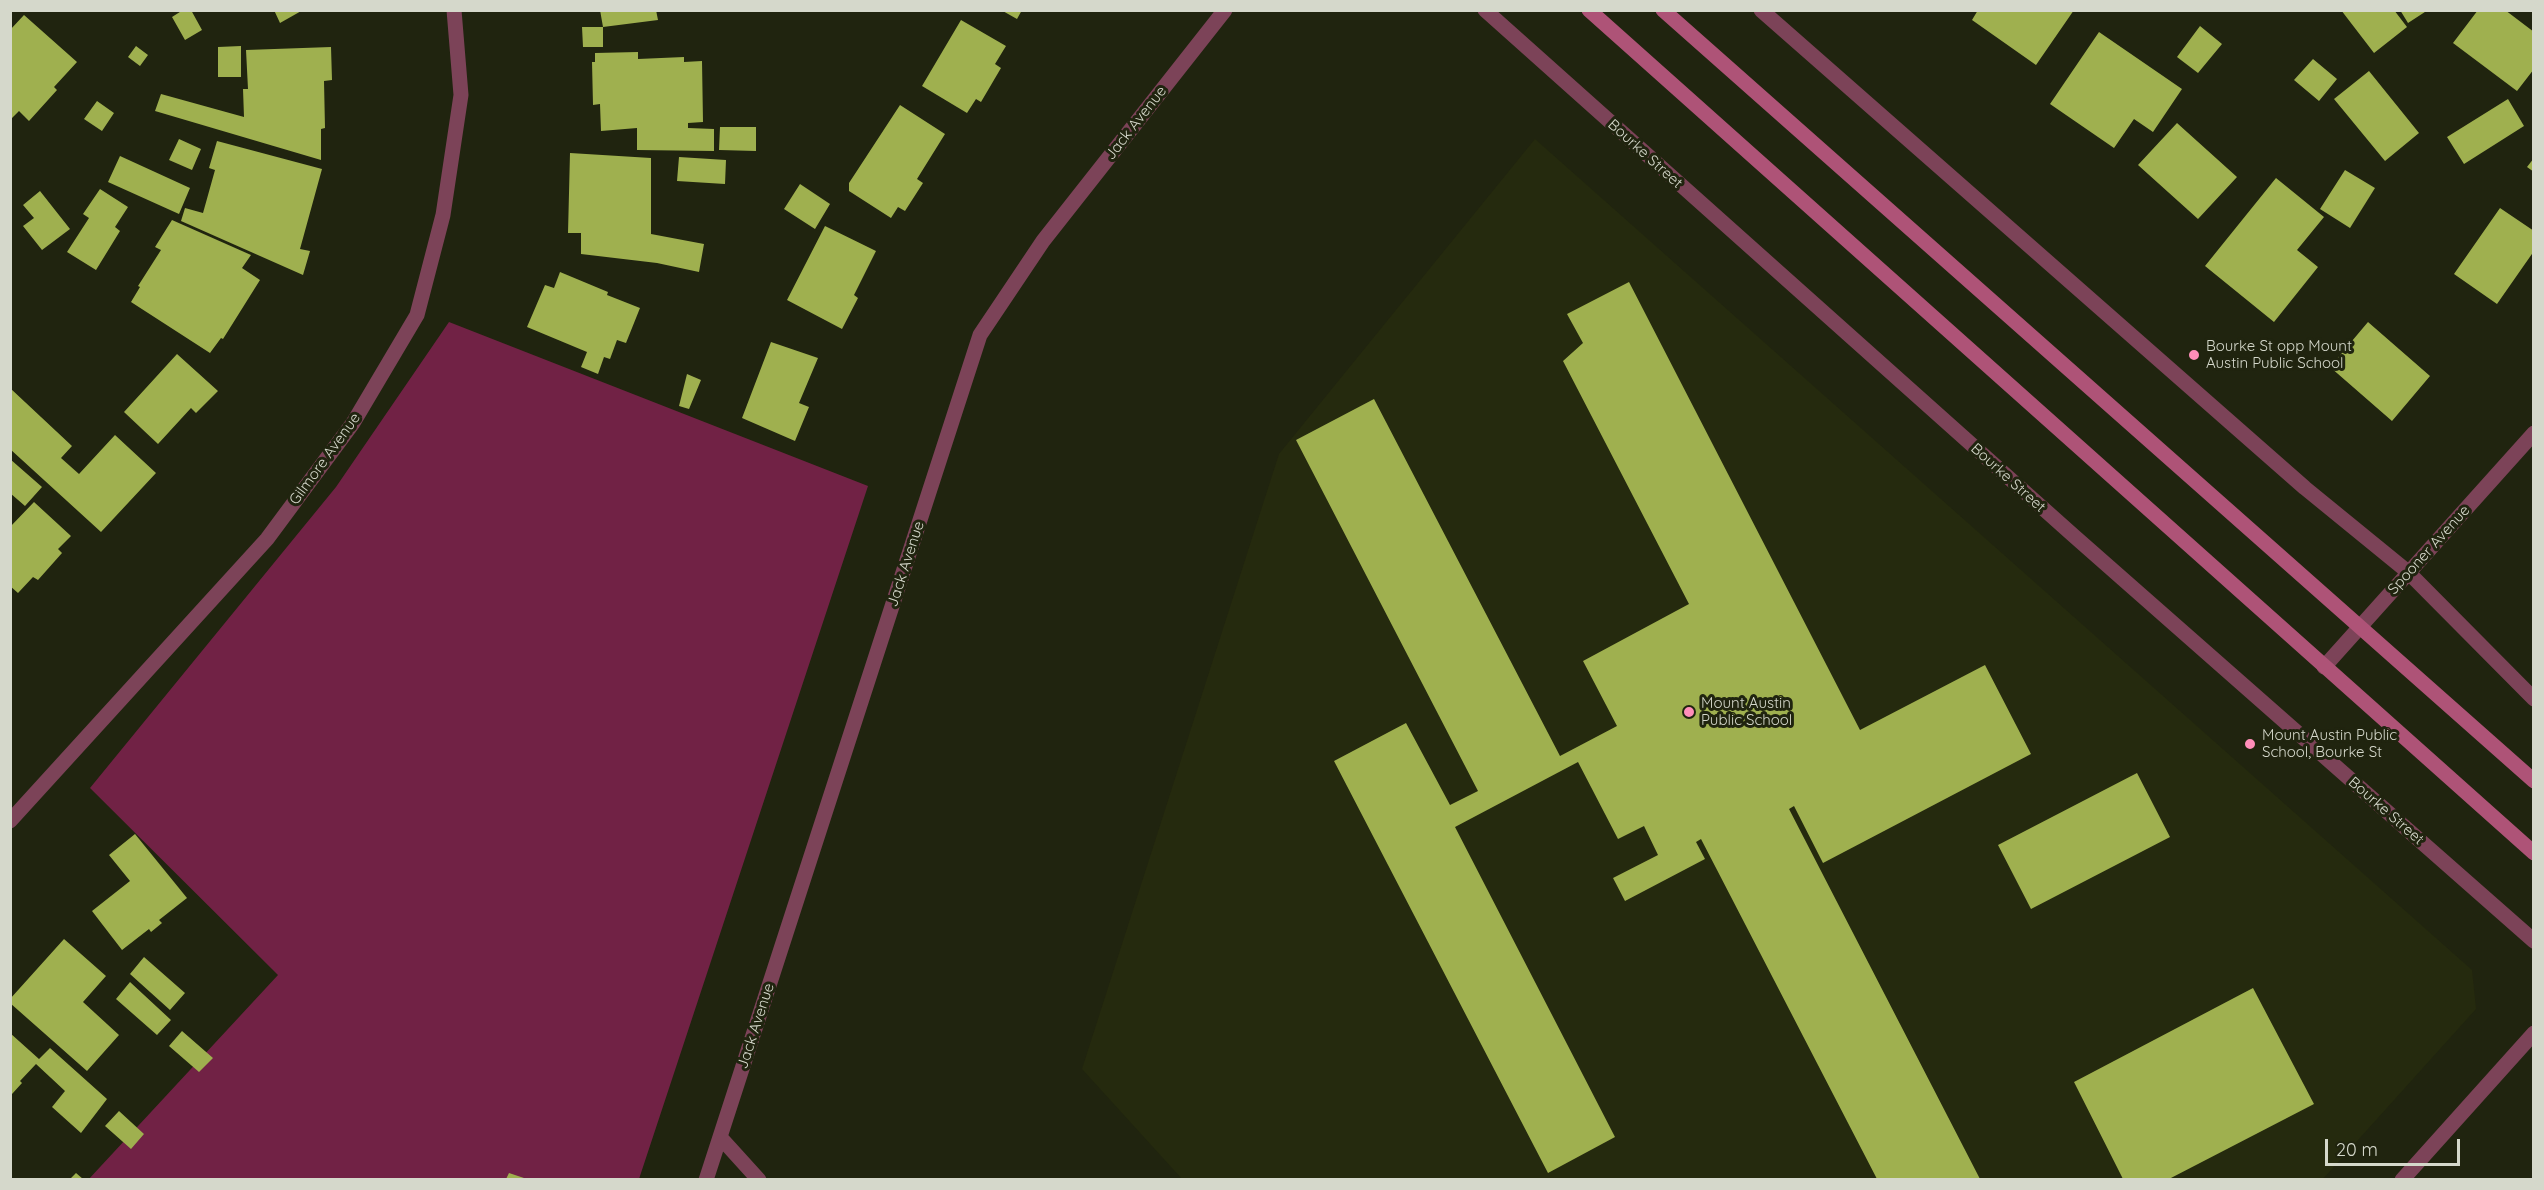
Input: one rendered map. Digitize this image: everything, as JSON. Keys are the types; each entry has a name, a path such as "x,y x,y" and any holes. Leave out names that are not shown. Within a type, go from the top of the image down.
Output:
{"main road":[{"path":"1589,10 2534,854"},
{"path":"1664,10 2208,495 2361,626 2534,781"}],"street":[{"name":"Gilmore Avenue","path":"10,821 267,539 353,423 417,315 443,216 461,95 454,10"},
{"name":"Jack Avenue","path":"706,1179 980,335 1043,241 1225,10"},
{"name":"Bourke Street","path":"1485,10 2065,528 2534,941"},
{"path":"1761,10 2305,488 2408,572 2534,699"},
{"name":"Spooner Avenue","path":"2324,667 2534,432"},
{"path":"2402,1179 2534,1033"},
{"path":"720,1137 759,1179"}],"shaded area":[{"name":"Mount Austin Public School","path":"1535,139 2472,970 2476,1009 2322,1180 1182,1179 1082,1069 1279,454"},
{"path":"449,322 868,486 639,1179 88,1180 278,975 90,788 336,487"}],"building":[{"path":"183,10 191,10 202,30 185,40 172,17"},
{"path":"274,10 303,10 280,23"},
{"path":"600,10 656,10 658,20 603,27"},
{"path":"1001,10 1022,10 1017,19"},
{"path":"1978,10 2074,10 2036,65 1972,20"},
{"path":"2341,10 2394,10 2407,27 2374,53"},
{"path":"2400,10 2428,10 2408,23"},
{"path":"2478,10 2505,10 2534,32 2534,69 2517,91 2453,43"},
{"path":"24,15 77,62 54,87 57,90 29,121 19,111 10,120 10,30"},
{"path":"961,20 1006,46 995,64 1001,68 981,102 976,99 967,113 922,86"},
{"path":"2200,26 2222,44 2198,73 2177,57"},
{"path":"582,27 603,27 603,47 583,47"},
{"path":"2099,32 2182,89 2153,132 2134,119 2114,148 2050,104"},
{"path":"136,46 148,55 140,66 128,57"},
{"path":"241,46 241,77 218,77 218,47"},
{"path":"331,47 332,80 324,81 325,128 321,129 321,160 155,111 161,94 244,117 243,89 248,89 246,50"},
{"path":"638,52 638,59 684,57 684,62 702,61 703,122 688,123 688,128 714,129 714,151 637,150 637,128 601,131 600,104 593,105 592,62 595,62 595,53"},
{"path":"2313,59 2337,79 2319,101 2294,80"},
{"path":"2369,71 2419,133 2385,161 2334,99"},
{"path":"2508,99 2524,126 2464,164 2447,137"},
{"path":"97,101 114,113 102,131 84,119"},
{"path":"900,105 945,134 917,179 923,183 905,211 898,207 891,218 849,191 849,183"},
{"path":"2177,123 2237,177 2198,219 2138,165"},
{"path":"720,127 756,127 756,151 719,150"},
{"path":"179,139 201,149 192,170 169,160"},
{"path":"217,141 322,169 300,249 310,251 303,275 181,221 185,208 203,213 215,170 209,168"},
{"path":"570,153 651,158 651,234 704,244 699,272 657,263 581,254 581,233 568,233"},
{"path":"120,156 190,188 179,214 108,182"},
{"path":"679,157 726,160 725,184 677,181"},
{"path":"2534,158 2534,172 2527,167"},
{"path":"2345,170 2375,188 2350,228 2320,209"},
{"path":"2276,178 2324,217 2297,250 2318,267 2274,322 2205,266"},
{"path":"800,184 830,204 815,229 784,209"},
{"path":"100,189 128,207 115,227 120,231 96,270 67,252 89,218 83,214"},
{"path":"40,191 70,229 42,250 23,226 34,218 23,205"},
{"path":"2500,208 2534,231 2534,251 2497,304 2454,274"},
{"path":"172,220 251,255 242,268 260,280 223,339 221,338 210,353 131,302 140,287 138,286 161,250 155,247"},
{"path":"825,226 876,251 854,295 858,298 842,329 787,300"},
{"path":"560,272 640,308 626,343 617,340 610,359 604,357 598,374 581,367 587,352 527,327 545,285 554,288"},
{"path":"1629,282 1860,730 1985,665 2031,754 1823,863 1794,806 1789,809 1980,1179 1877,1179 1701,839 1696,842 1705,859 1625,901 1613,878 1658,855 1644,826 1618,839 1578,762 1455,827 1615,1137 1548,1173 1334,761 1406,723 1450,805 1478,791 1296,440 1374,399 1560,756 1617,726 1583,661 1689,604 1563,361 1583,343 1567,314"},
{"path":"2368,322 2430,376 2392,421 2330,367"},
{"path":"771,342 818,358 799,403 809,407 795,441 742,418"},
{"path":"177,354 218,391 196,413 191,408 158,444 124,412"},
{"path":"687,374 701,380 689,409 679,406"},
{"path":"10,388 72,446 61,458 79,474 115,435 156,473 101,532 10,449"},
{"path":"10,459 42,487 25,506 10,493"},
{"path":"34,502 71,536 58,549 62,553 38,580 33,577 18,593 10,586 10,527"},
{"path":"2137,773 2170,837 2031,909 1998,845"},
{"path":"135,834 187,898 159,920 162,923 151,932 149,929 122,950 92,911 130,881 109,855"},
{"path":"64,939 106,976 83,1002 119,1035 87,1071 10,1003 10,999"},
{"path":"144,957 185,993 170,1010 130,974"},
{"path":"130,982 171,1020 157,1035 116,999"},
{"path":"2253,988 2314,1104 2169,1179 2123,1179 2074,1082"},
{"path":"182,1031 213,1058 199,1072 169,1046"},
{"path":"10,1033 39,1059 50,1048 107,1099 81,1133 52,1107 65,1091 36,1064 20,1081 22,1083 12,1094 10,1093"},
{"path":"119,1111 144,1134 131,1149 105,1126"},
{"path":"76,1173 83,1179 70,1179"},
{"path":"509,1173 527,1179 506,1179"}],"place":[{"name":"Bourke St opp Mount Austin Public School","path":"2194,355"},
{"name":"Mount Austin Public School","path":"1689,712"},
{"name":"Mount Austin Public School, Bourke St","path":"2250,744"}]}
